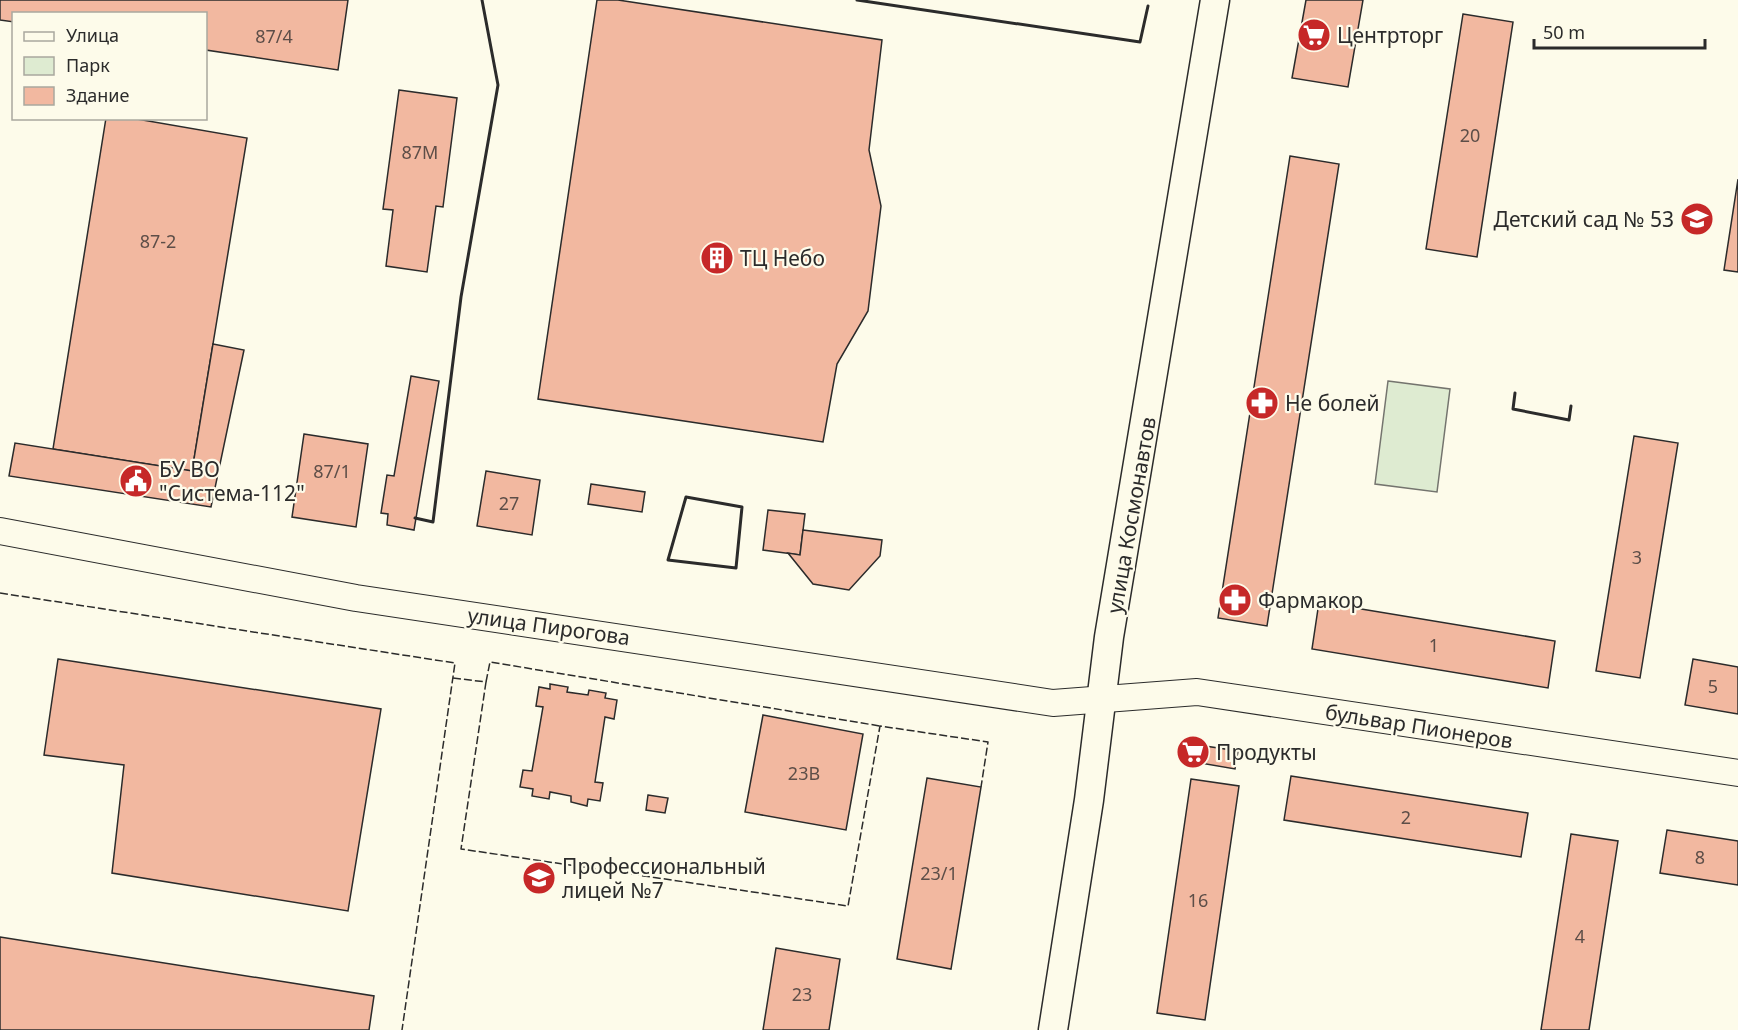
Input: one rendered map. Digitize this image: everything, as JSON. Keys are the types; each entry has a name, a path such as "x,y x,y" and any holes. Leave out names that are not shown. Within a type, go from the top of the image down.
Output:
{"main road":[{"name":"улица Космонавтов","path":"1053,1030 1089,800 1100,699 1215,0"}],"street":[{"name":"улица Пирогова","path":"0,531 409,606 1053,703 1100,699"},
{"name":"бульвар Пионеров","path":"1100,699 1197,692 1738,773"}],"green space":[{"path":"1388,381 1450,389 1437,492 1375,484"}],"building":[{"path":"0,0 348,0 338,70 207,50 207,12 12,12 12,22 0,20"},
{"name":"ТЦ Небо","path":"597,0 618,0 882,40 869,150 881,206 868,311 837,364 823,442 538,399"},
{"path":"1306,0 1363,0 1348,87 1292,78"},
{"path":"1463,14 1513,22 1477,257 1426,249"},
{"path":"399,90 457,98 443,207 436,206 427,272 386,266 393,210 383,209"},
{"path":"106,120 143,120 247,138 192,471 53,449"},
{"path":"1290,156 1339,164 1267,626 1218,618"},
{"path":"1738,179 1738,272 1724,270"},
{"path":"213,344 244,350 211,507 9,476 15,443 192,471"},
{"path":"411,376 439,381 414,530 387,525 388,514 381,513 387,475 394,476"},
{"path":"304,434 368,444 356,527 292,517"},
{"path":"1634,436 1678,443 1640,678 1596,671"},
{"path":"486,471 540,480 532,535 477,526"},
{"path":"591,484 645,492 642,512 588,504"},
{"path":"768,510 805,514 800,555 763,550"},
{"path":"803,530 882,540 880,556 849,590 813,584 788,553 800,555"},
{"path":"1319,602 1555,641 1548,688 1312,649"},
{"path":"58,659 381,709 348,911 112,873 124,765 44,755"},
{"path":"1693,659 1738,667 1738,714 1685,705"},
{"path":"550,684 568,687 567,692 588,695 589,690 606,693 605,698 617,700 614,719 605,717 595,782 603,783 600,801 588,799 587,806 571,802 571,796 550,792 549,799 532,796 533,789 520,787 523,770 532,771 543,707 536,706 539,687 550,689"},
{"path":"763,715 863,734 846,830 745,812"},
{"path":"1185,743 1238,751 1235,769 1183,760"},
{"path":"1291,776 1528,813 1521,857 1284,820"},
{"path":"927,778 981,787 951,969 897,959"},
{"path":"1191,779 1239,786 1205,1020 1157,1013"},
{"path":"648,795 668,798 665,813 646,810"},
{"path":"1667,830 1738,841 1738,885 1660,873"},
{"path":"1571,834 1618,841 1589,1030 1541,1030"},
{"path":"0,937 374,996 369,1030 0,1030"},
{"path":"776,948 840,959 829,1030 763,1030"}],"fence":[{"path":"0,593 455,663 402,1030"},
{"path":"486,682 490,662 880,726"},
{"path":"453,678 486,682 461,849 848,906 880,726 988,742 981,787"}],"wall":[{"path":"415,518 433,522 461,297 498,85 482,0"},
{"path":"857,0 1140,42 1148,6"},
{"path":"1515,393 1513,409 1569,420 1571,406"},
{"path":"686,497 742,507 736,568 668,560 686,497"}],"place":[{"name":"Центрторг","path":"1314,35"},
{"name":"Детский сад № 53","path":"1697,219"},
{"name":"ТЦ Небо","path":"717,258"},
{"name":"Не болей","path":"1262,403"},
{"name":"БУ ВО \"Система-112\"","path":"136,481"},
{"name":"Фармакор","path":"1235,600"},
{"name":"Продукты","path":"1193,752"},
{"name":"Профессиональный лицей №7","path":"539,878"}]}
